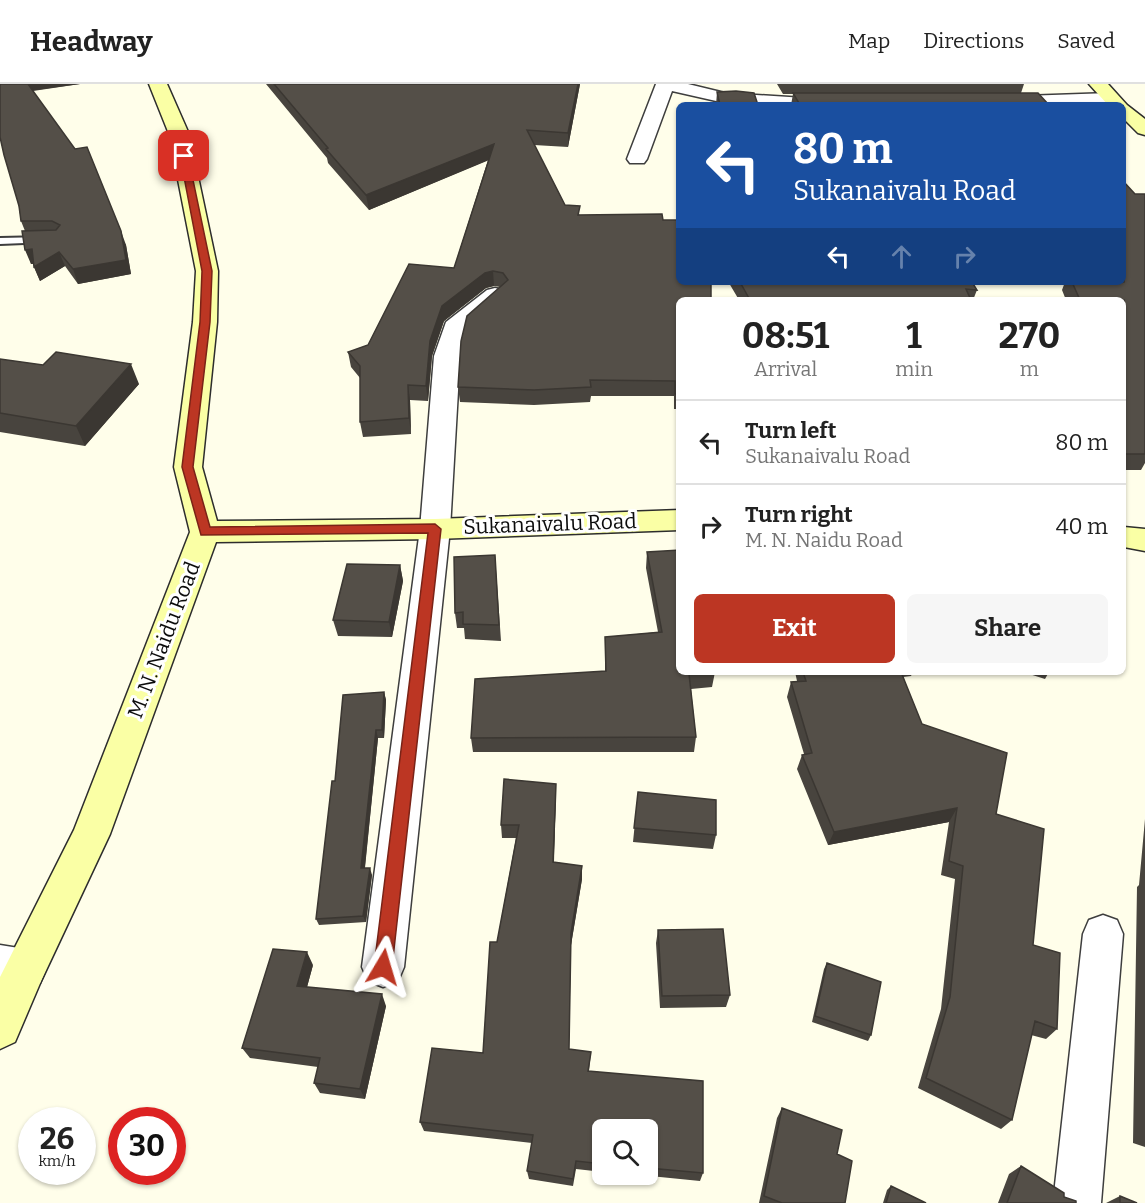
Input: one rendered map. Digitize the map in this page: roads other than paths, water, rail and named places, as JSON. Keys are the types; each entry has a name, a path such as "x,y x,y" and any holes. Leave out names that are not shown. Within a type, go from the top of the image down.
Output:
{"main road":[{"path":"159,84 179,134 207,271 205,322 188,467 205,532"},
{"path":"1126,111 1145,129"},
{"name":"Sukanaivalu Road","path":"205,532 435,529 676,520"},
{"name":"M. N. Naidu Road","path":"0,1027 13,967 91,834 205,532"},
{"path":"1126,537 1145,540"}],"street":[{"path":"637,159 665,84 725,98 775,102"},
{"path":"981,102 1113,99"},
{"path":"383,967 435,529 447,356 455,327 495,295"},
{"path":"1077,1203 1103,934"}],"lane":[{"path":"0,241 58,240"}]}
